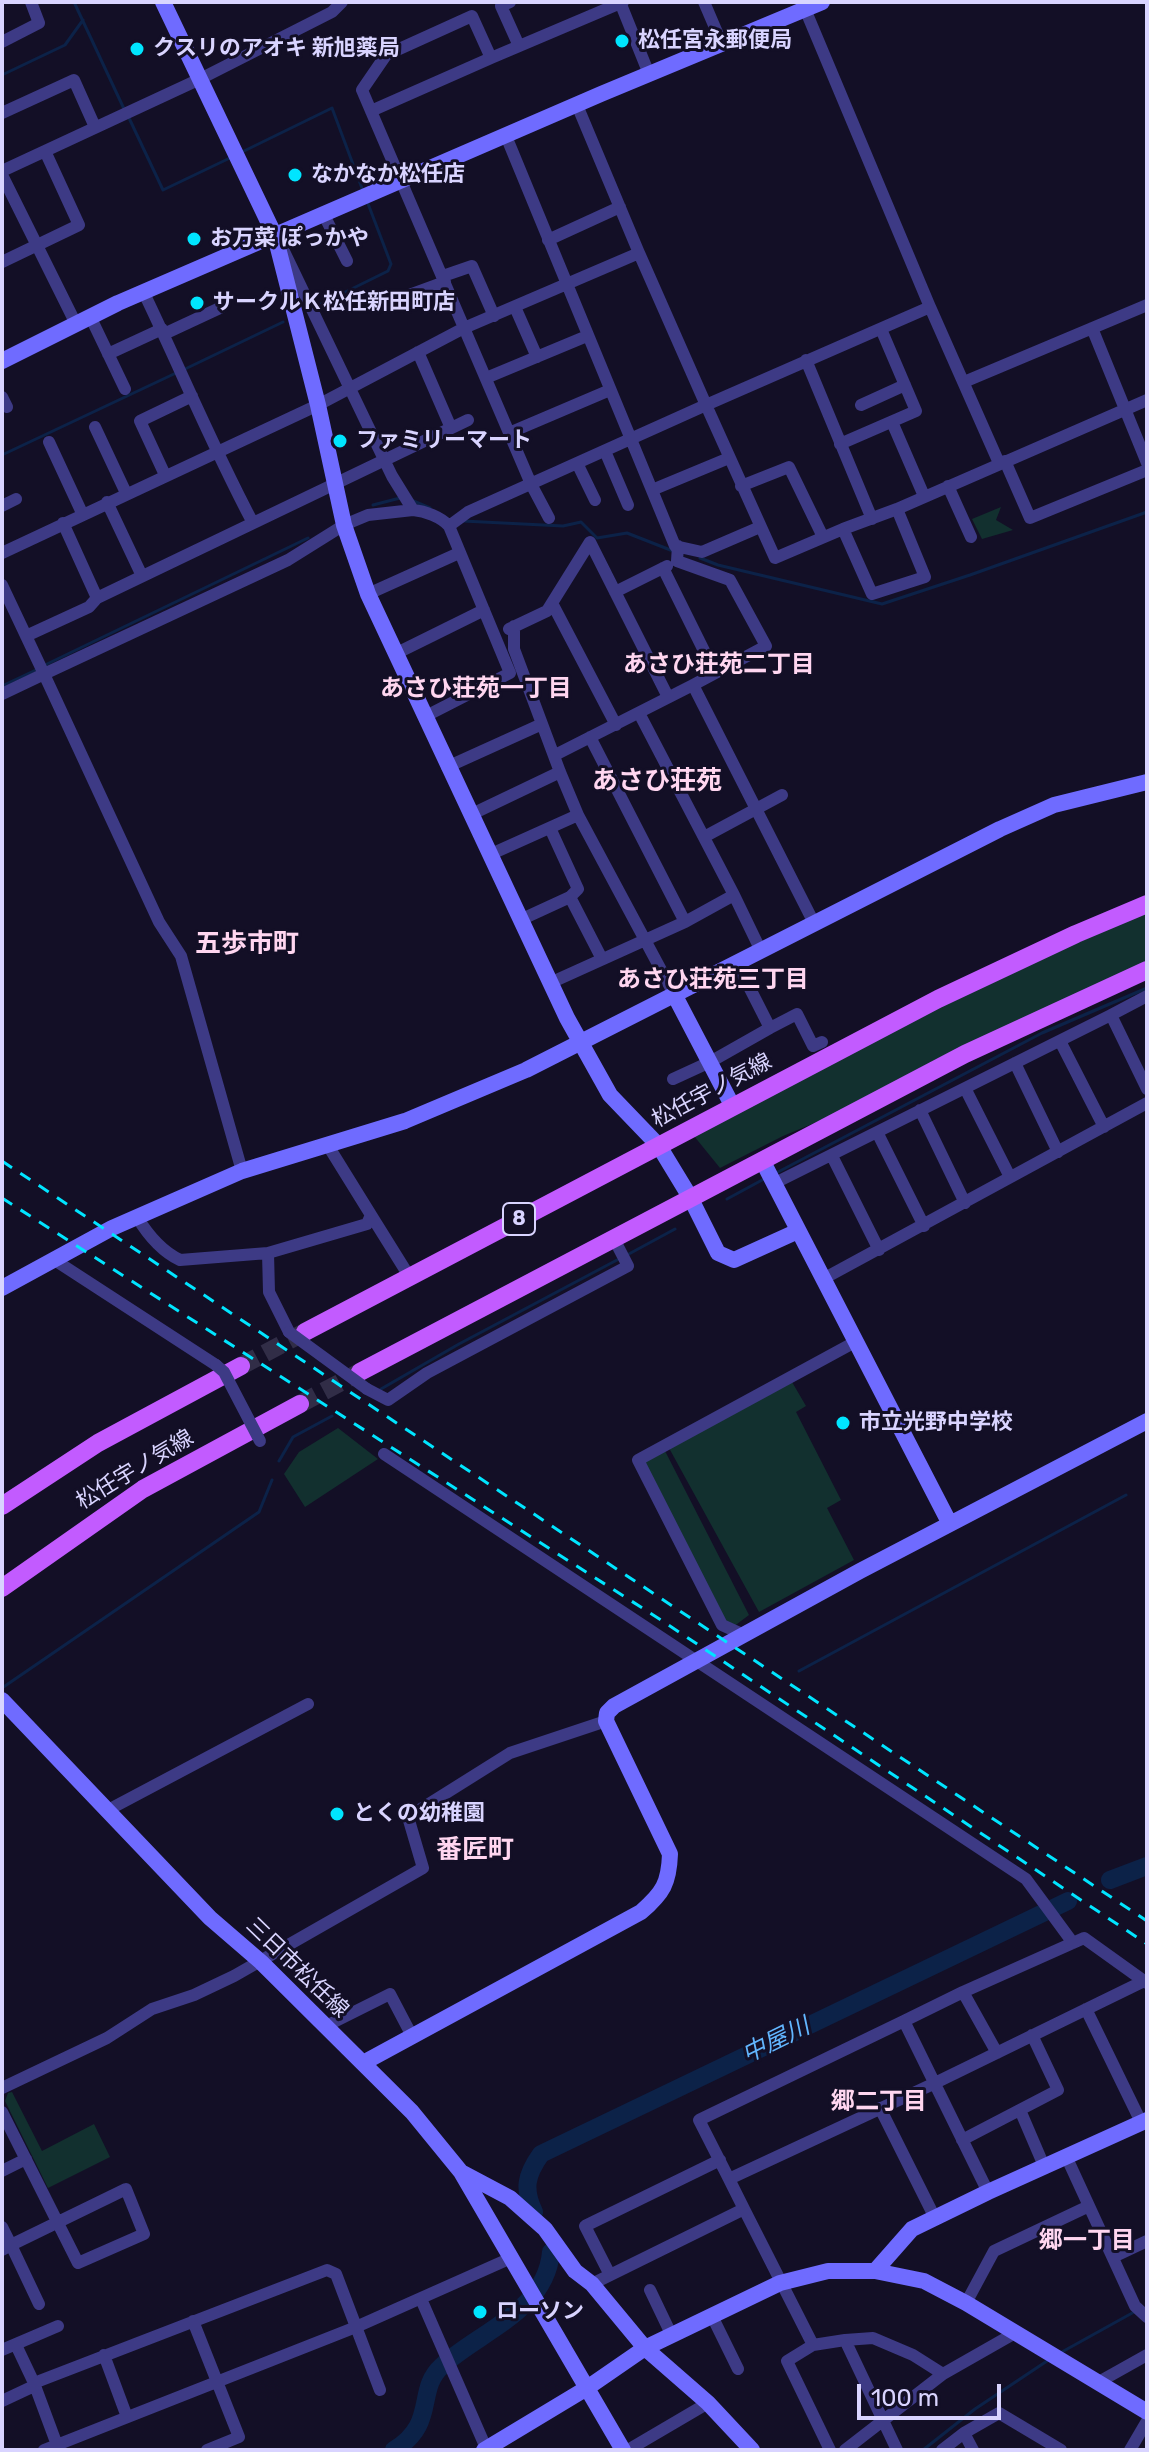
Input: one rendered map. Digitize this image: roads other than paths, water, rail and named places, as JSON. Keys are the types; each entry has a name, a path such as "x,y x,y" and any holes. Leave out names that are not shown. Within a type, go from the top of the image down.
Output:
{"main road":[{"name":"松任宇ノ気線","path":"297,1332 950,993 1147,904"},
{"path":"364,1381 613,1237 965,1054 1147,970"},
{"name":"松任宇ノ気線","path":"2,1506 98,1443 241,1366"},
{"name":"松任宇ノ気線","path":"2,1588 143,1489 300,1404"}],"street":[{"path":"2,42 39,23 31,2"},
{"path":"163,2 275,236 287,253 383,461 412,508"},
{"path":"125,389 108,354 57,282 36,246 2,173 200,79 342,2"},
{"path":"510,2 501,6 519,46"},
{"path":"371,111 621,2 649,74"},
{"path":"704,2 722,44"},
{"path":"2,361 144,293 822,2"},
{"path":"805,9 930,307 1030,518 1147,470"},
{"path":"491,58 472,16 386,55 362,90 531,484 549,518"},
{"path":"2,113 74,80 95,127"},
{"path":"577,105 639,253 775,558 897,509 1147,400"},
{"path":"506,136 678,553 730,580 766,646 555,755"},
{"path":"2,262 79,225 45,151"},
{"path":"548,240 620,207"},
{"path":"324,215 347,261"},
{"path":"275,236 318,405 344,525 368,594 447,767 580,1043 610,1095 659,1146 690,1197 718,1253 734,1260 798,1231"},
{"path":"2,553 318,405 464,328 639,253"},
{"path":"404,297 472,266 494,316"},
{"path":"144,293 216,453 253,523"},
{"path":"964,382 1144,306 1147,322"},
{"path":"108,354 222,307"},
{"path":"515,307 537,357"},
{"path":"2,694 42,670 288,560 344,525 368,515 412,508 445,522 455,522 577,463 930,307"},
{"path":"1092,328 1147,463"},
{"path":"840,444 916,411 881,329"},
{"path":"486,378 587,336"},
{"path":"418,352 451,428"},
{"path":"806,360 872,519"},
{"path":"861,405 905,385"},
{"path":"509,433 610,390"},
{"path":"165,475 140,421 192,396"},
{"path":"26,636 89,607 97,598 142,576 468,420"},
{"path":"892,422 924,496"},
{"path":"95,427 126,493"},
{"path":"49,442 82,513"},
{"path":"605,451 628,505"},
{"path":"652,490 729,458"},
{"path":"577,463 595,500"},
{"path":"741,486 789,467 823,537"},
{"path":"948,486 971,537"},
{"path":"2,506 16,499"},
{"path":"107,502 142,576"},
{"path":"843,529 872,594 925,577 897,509"},
{"path":"424,717 510,673 459,553 455,522"},
{"path":"63,523 97,598"},
{"path":"615,592 663,568 678,553 702,552 760,527"},
{"path":"496,635 547,611 590,542 668,697"},
{"path":"368,594 459,553"},
{"path":"663,568 715,673"},
{"path":"2,585 159,922 181,956 242,1171"},
{"path":"552,603 616,725"},
{"path":"395,654 484,610"},
{"path":"514,626 514,649 578,815 733,1107"},
{"path":"693,685 814,923"},
{"path":"639,713 761,951"},
{"path":"447,767 542,724"},
{"path":"590,737 685,922"},
{"path":"470,815 560,772"},
{"path":"2,1288 107,1231 242,1171 405,1121 526,1070 1000,829 1054,805 1147,782"},
{"path":"704,837 782,795"},
{"path":"489,855 578,815"},
{"path":"520,920 570,897 578,889 550,828"},
{"path":"550,983 685,922 734,895"},
{"path":"570,897 602,959"},
{"path":"737,963 770,1028"},
{"path":"773,1184 1147,996"},
{"path":"673,1079 797,1014 813,1046 822,1042"},
{"path":"1111,1015 1147,1089"},
{"path":"1060,1041 1104,1127"},
{"path":"1015,1063 1058,1152"},
{"path":"965,1088 1010,1177"},
{"path":"823,1279 1147,1103"},
{"path":"920,1110 965,1203"},
{"path":"877,1132 924,1226"},
{"path":"327,1144 409,1276"},
{"path":"832,1156 879,1250"},
{"path":"762,1160 950,1524"},
{"path":"137,1217 146,1232 167,1254 180,1260 268,1253 367,1224 371,1215"},
{"path":"268,1253 269,1292 297,1332 388,1400 427,1373 628,1266 613,1237"},
{"path":"56,1261 224,1372 260,1441"},
{"path":"744,1635 722,1625 638,1460 855,1342"},
{"path":"363,2063 641,1912 658,1897 669,1876 670,1854 606,1721 607,1713 614,1706 1147,1421"},
{"path":"384,1454 1026,1879 1073,1943"},
{"name":"三日市松任線","path":"2,1700 210,1918 261,1962 412,2112 461,2172 625,2450"},
{"path":"108,1810 308,1704"},
{"path":"2,2088 107,2038 152,2009 194,1995 261,1962 423,1868 408,1817 510,1753 606,1721"},
{"path":"813,2345 699,2120 963,1992 1084,1938 1146,1982"},
{"path":"729,2179 1146,1982"},
{"path":"963,1992 997,2053"},
{"path":"326,2026 390,1994 412,2036"},
{"path":"875,2271 912,2229 1144,2121 1086,2009"},
{"path":"904,2021 988,2192"},
{"path":"962,2140 1058,2090 1032,2035"},
{"path":"880,2108 935,2218"},
{"path":"1020,2110 1044,2166"},
{"path":"2,2112 57,2222 78,2263 144,2234 126,2189 57,2222 7,2248"},
{"path":"1066,2156 1141,2312"},
{"path":"2,2171 26,2159"},
{"path":"610,2275 585,2226 720,2160"},
{"path":"461,2172 510,2198 545,2229 575,2271 592,2284 645,2348 708,2403 752,2450"},
{"path":"966,2303 994,2251 1089,2206"},
{"path":"592,2284 744,2209"},
{"path":"2,2227 7,2248 39,2304"},
{"path":"1113,2257 1147,2241"},
{"path":"16,2345 34,2384 51,2448 356,2327 511,2258"},
{"path":"2,2401 104,2355 327,2270 336,2274 380,2390"},
{"path":"421,2299 485,2449 587,2388 645,2348 780,2283 828,2271 875,2271 924,2281 1147,2412"},
{"path":"650,2290 672,2336"},
{"path":"712,2316 738,2369"},
{"path":"193,2321 239,2437 207,2450"},
{"path":"2,2351 58,2326"},
{"path":"845,2450 943,2374 1015,2333"},
{"path":"830,2450 787,2361 813,2345 873,2338 913,2355 943,2374"},
{"path":"845,2340 897,2450"},
{"path":"104,2355 127,2417"},
{"path":"1097,2383 1147,2355"},
{"path":"625,2450 708,2403"},
{"path":"942,2450 999,2413 1061,2450"},
{"path":"1130,2450 1147,2421"},
{"path":"964,2433 973,2450"}],"waterway":[{"path":"74,2 125,111"},
{"path":"2,75 65,45 83,20"},
{"path":"242,152 332,108 363,191"},
{"path":"129,118 163,190 232,157"},
{"path":"317,306 388,271 391,264 367,201"},
{"path":"183,370 283,322"},
{"path":"2,455 176,373"},
{"path":"373,505 400,498"},
{"path":"411,500 430,508"},
{"path":"700,558 882,604 1147,512"},
{"path":"463,521 563,526 581,522 597,538 627,533 673,551"},
{"path":"45,665 308,538"},
{"path":"2,686 38,669"},
{"path":"778,1172 1042,1033 1147,988"},
{"path":"727,1199 764,1179"},
{"path":"627,1255 675,1229"},
{"path":"381,1389 617,1260"},
{"path":"279,1461 293,1437 332,1416"},
{"path":"2,1688 259,1512 272,1480"},
{"path":"799,1671 1126,1495"},
{"name":"中屋川","path":"1110,1880 1147,1866"},
{"name":"中屋川","path":"534,2212 527,2189 532,2169 541,2154 1068,1901"},
{"name":"中屋川","path":"394,2450 408,2440 416,2429 434,2375 457,2354 524,2305 537,2290 551,2252"},
{"path":"1060,2353 1134,2312"},
{"path":"923,2450 975,2409 1050,2359"}],"tunnel":[{"path":"241,1366 305,1332"},
{"path":"300,1404 360,1372"}],"railway":[{"path":"2,1161 1147,1921"},
{"path":"2,1198 661,1620 1147,1944"}],"place":[{"name":"松任宮永郵便局","path":"622,41"},
{"name":"クスリのアオキ 新旭薬局","path":"137,49"},
{"name":"なかなか松任店","path":"295,175"},
{"name":"お万菜 ぽっかや","path":"194,239"},
{"name":"サークルＫ松任新田町店","path":"197,303"},
{"name":"ファミリーマート","path":"340,441"},
{"name":"市立光野中学校","path":"843,1423"},
{"name":"とくの幼稚園","path":"337,1814"},
{"name":"ローソン","path":"480,2312"}],"district":[{"name":"あさひ荘苑二丁目","path":"719,665"},
{"name":"あさひ荘苑一丁目","path":"476,689"},
{"name":"あさひ荘苑","path":"657,781"},
{"name":"五歩市町","path":"247,944"},
{"name":"あさひ荘苑三丁目","path":"713,980"},
{"name":"番匠町","path":"475,1850"},
{"name":"郷二丁目","path":"879,2102"},
{"name":"郷一丁目","path":"1087,2241"}]}
